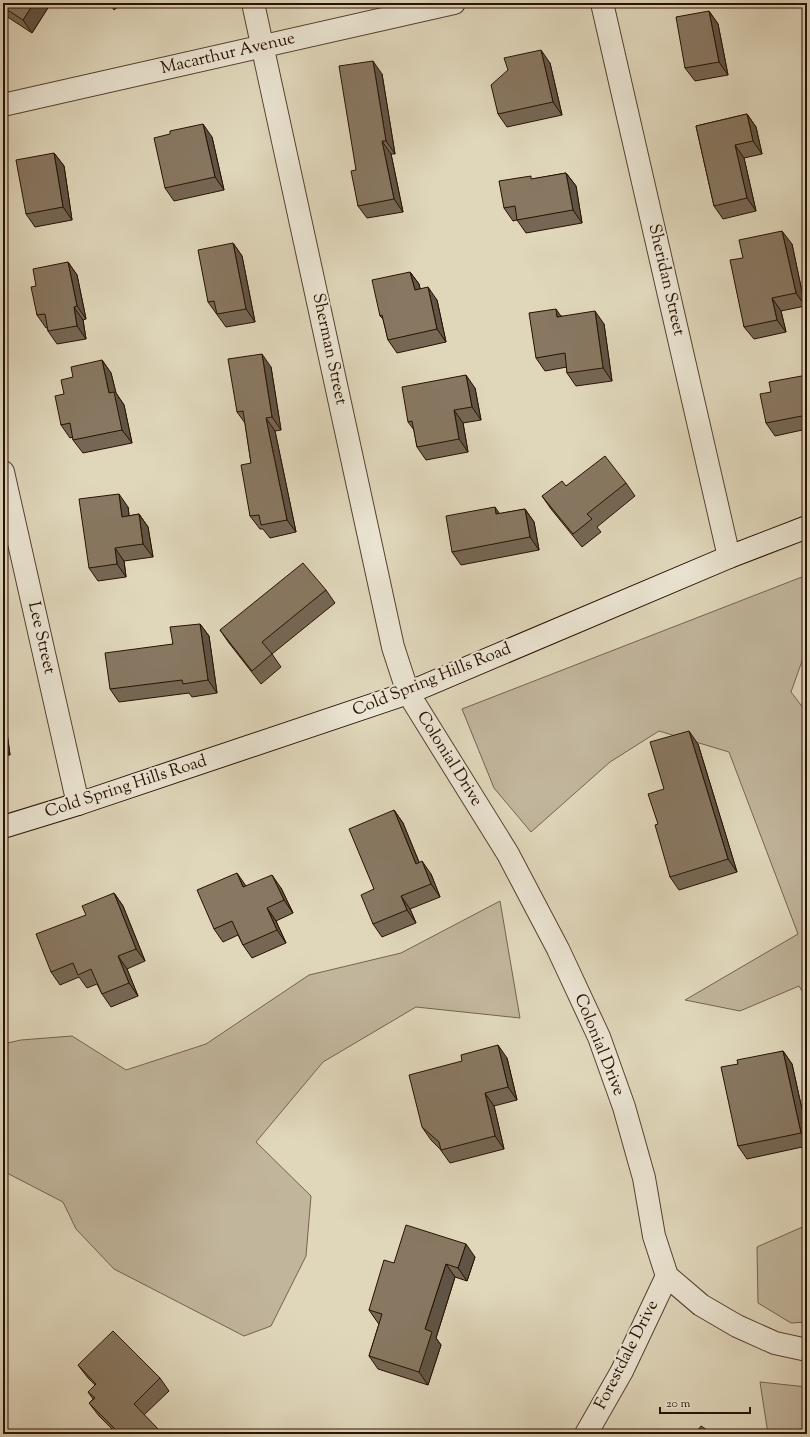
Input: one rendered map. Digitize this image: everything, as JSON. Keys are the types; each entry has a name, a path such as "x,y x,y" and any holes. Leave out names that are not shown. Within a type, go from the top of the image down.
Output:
{"street":[{"name":"Sherman Street","path":"254,3 393,647 408,693"},
{"name":"Macarthur Avenue","path":"3,105 454,3"},
{"name":"Sheridan Street","path":"602,3 729,557"},
{"name":"Lee Street","path":"3,472 78,804"},
{"name":"Cold Spring Hills Road","path":"3,827 78,804 408,693 729,557 807,527"},
{"name":"Colonial Drive","path":"408,693 508,854 558,949 599,1037 624,1107 644,1178 654,1236 667,1276"},
{"path":"667,1276 701,1305 737,1326 775,1343 807,1350"},
{"name":"Forestdale Drive","path":"586,1434 622,1371 667,1276"}],"shaded area":[{"path":"807,575 807,647 791,692 807,713 807,999 799,986 740,1011 685,1000 798,934 729,752 659,731 610,762 531,832 494,788 462,709"},
{"path":"500,901 520,1018 416,1007 323,1062 256,1142 311,1196 306,1256 271,1326 244,1336 114,1269 76,1229 63,1202 3,1171 3,1044 21,1040 72,1036 126,1070 206,1044 309,975 401,953"},
{"path":"807,1225 807,1322 791,1323 758,1303 757,1247"},
{"path":"760,1382 807,1387 807,1434 768,1434"}],"building":[{"path":"3,3 34,3 23,20 3,7"},
{"path":"709,11 719,62 685,68 676,17"},
{"path":"541,50 553,102 498,114 491,85 508,70 504,58"},
{"path":"373,61 386,141 382,141 394,199 358,206 351,171 356,170 339,66"},
{"path":"747,114 753,141 735,145 747,198 714,206 696,126"},
{"path":"203,124 215,177 165,188 154,138 170,134 170,131"},
{"path":"54,153 63,207 26,214 16,160"},
{"path":"566,173 573,210 517,220 515,206 504,208 499,181 531,176 531,179"},
{"path":"782,231 796,293 772,298 777,320 744,327 730,260 743,258 739,240"},
{"path":"233,243 246,309 217,314 214,301 208,302 198,250"},
{"path":"68,262 77,306 74,307 77,326 48,331 45,314 37,315 31,287 36,286 33,269"},
{"path":"410,272 415,290 428,287 437,329 388,340 382,315 380,316 372,280"},
{"path":"556,309 557,317 595,311 603,368 567,373 565,353 536,358 529,313"},
{"path":"262,354 272,417 266,418 287,520 261,525 259,515 250,516 241,465 251,463 243,411 237,412 228,359"},
{"path":"102,360 109,393 114,392 122,430 73,440 70,423 61,425 55,396 64,394 61,380 73,377 71,367"},
{"path":"466,375 472,407 454,410 459,439 417,447 412,421 408,422 402,387"},
{"path":"807,375 807,415 766,423 760,394 771,392 769,382"},
{"path":"605,456 626,483 587,514 592,519 573,534 542,496 562,481 566,486"},
{"path":"119,494 122,517 139,514 143,544 115,548 117,564 89,568 79,499"},
{"path":"495,507 496,514 525,509 530,537 452,552 446,516"},
{"path":"303,563 326,590 262,642 272,654 252,671 220,630"},
{"path":"200,624 208,680 183,684 182,680 110,689 105,653 173,644 170,627"},
{"path":"689,731 728,859 670,877 655,825 658,824 648,794 664,789 650,742"},
{"path":"394,810 416,864 422,861 431,884 401,896 407,910 373,924 361,895 374,889 349,829"},
{"path":"237,873 243,887 272,875 284,900 267,908 277,930 243,945 232,921 214,929 197,890"},
{"path":"114,893 136,949 118,956 129,983 102,994 91,969 78,975 73,963 51,972 36,934 86,915 82,906"},
{"path":"498,1045 508,1087 485,1093 495,1136 441,1150 439,1142 422,1127 409,1075 462,1061 461,1055"},
{"path":"783,1051 801,1133 738,1146 721,1067 738,1064 737,1060"},
{"path":"406,1225 466,1244 458,1268 446,1264 425,1329 432,1332 419,1372 369,1356 382,1314 369,1310 384,1260 394,1263"},
{"path":"113,1331 160,1378 134,1404 163,1434 120,1434 89,1403 95,1398 88,1392 96,1384 78,1365"},
{"path":"701,1426 713,1434 695,1434"}]}
